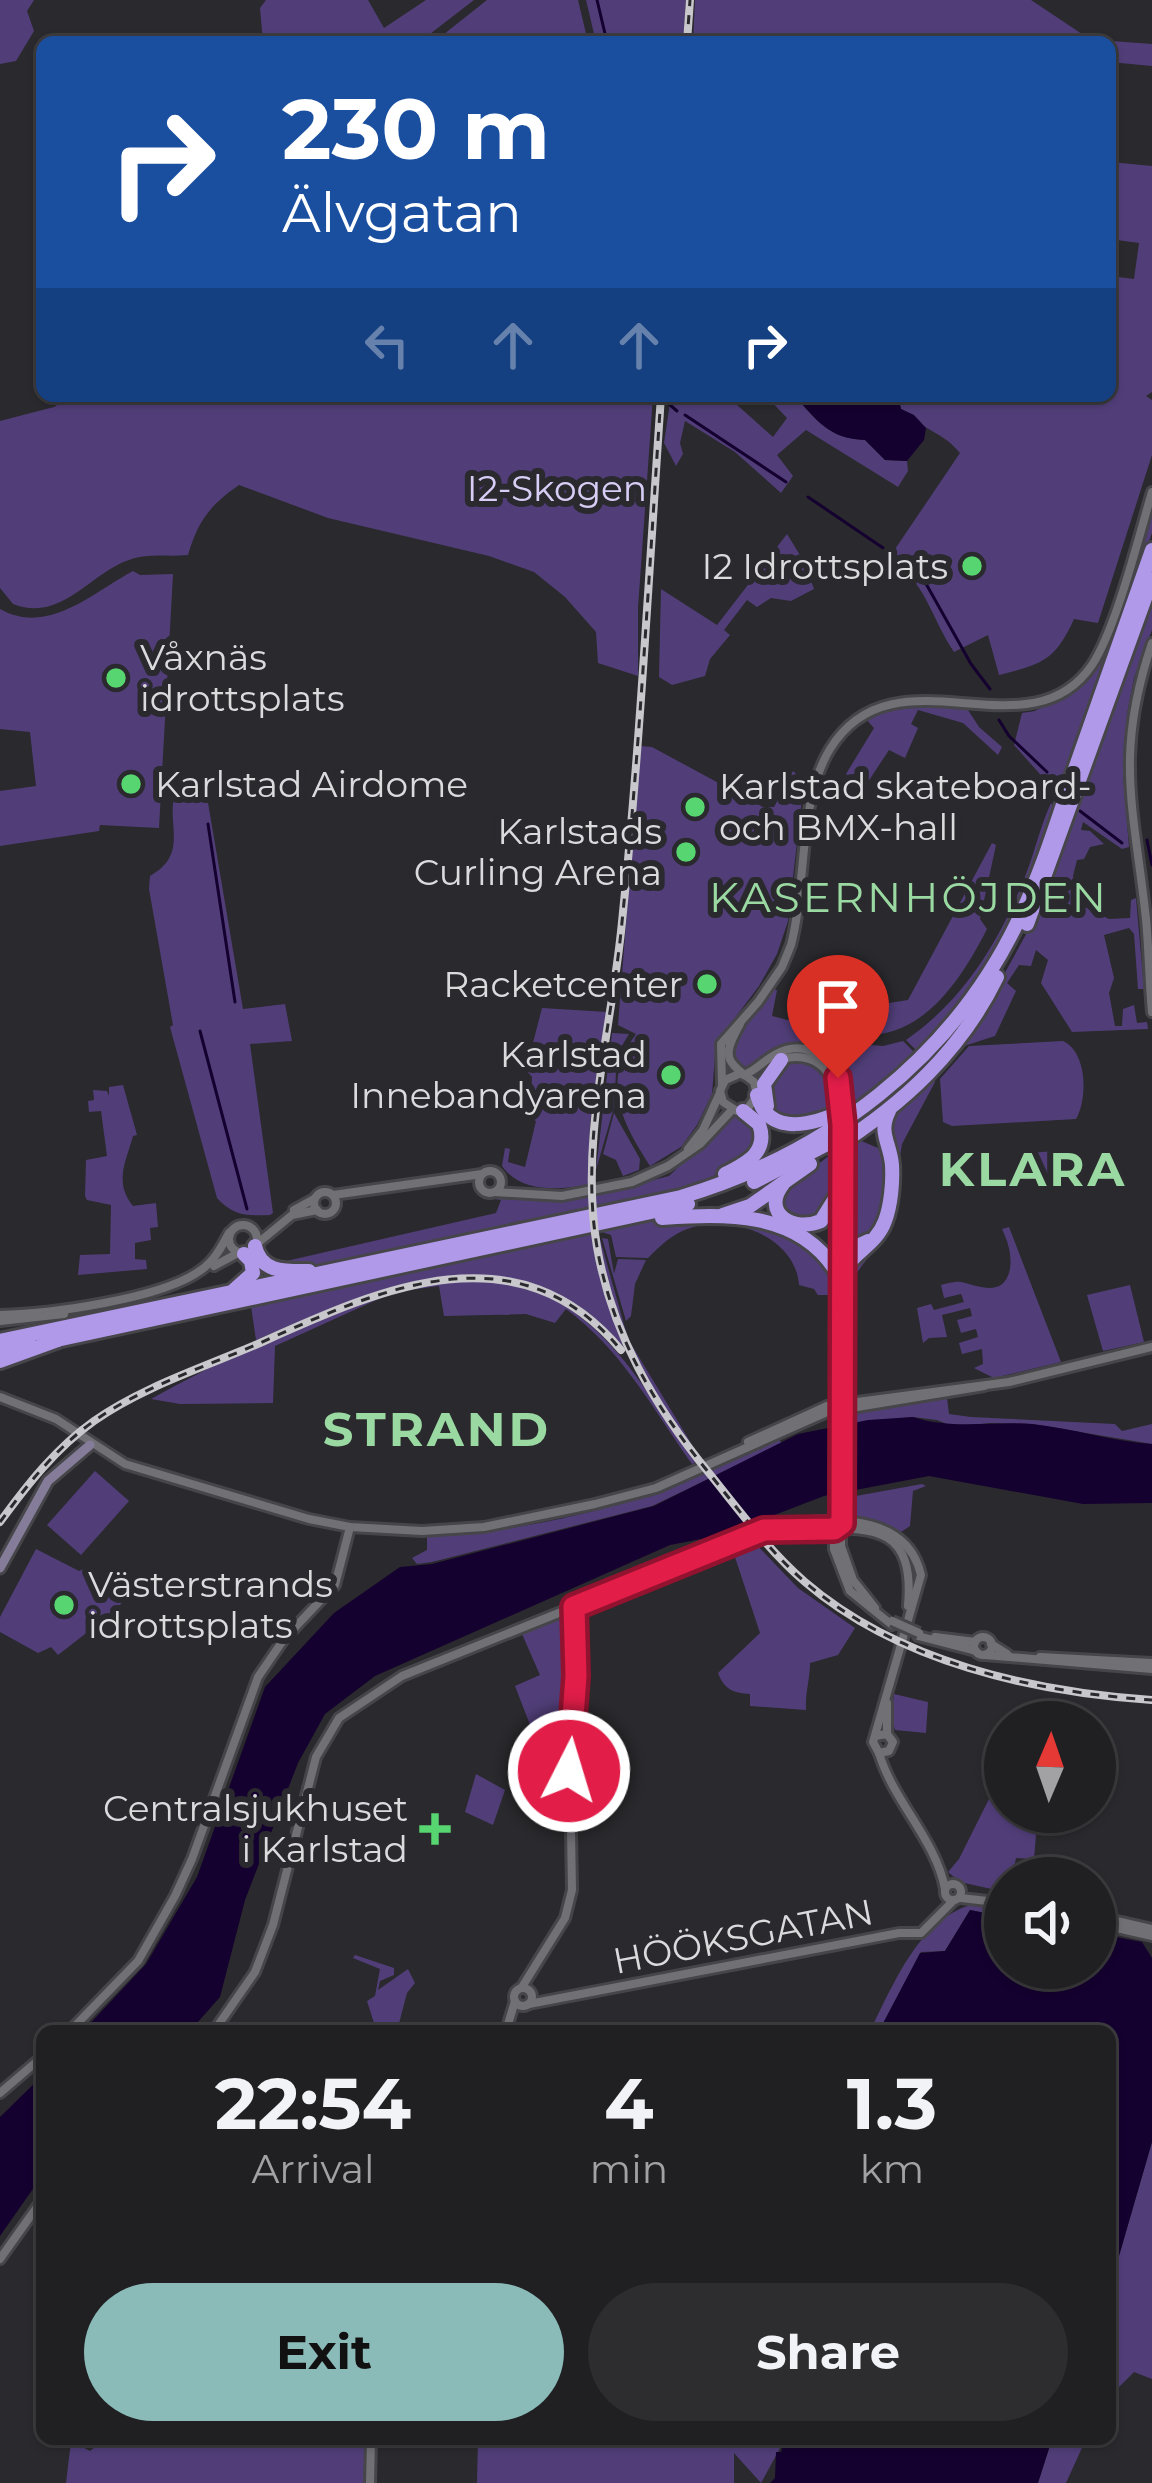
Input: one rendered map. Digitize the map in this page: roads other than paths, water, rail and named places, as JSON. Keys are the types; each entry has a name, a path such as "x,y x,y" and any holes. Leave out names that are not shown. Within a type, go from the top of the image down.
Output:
{"highway":[{"path":"0,1341 658,1202 774,1162 856,1114 906,1072 964,1008 1018,921 1152,550"},
{"path":"844,1148 950,1052 998,977 1043,888 1152,578"},
{"path":"0,1350 622,1220 730,1191 824,1146 881,1106 929,1063 998,977"},
{"path":"781,1060 764,1084 767,1105 782,1118 802,1123"},
{"path":"757,1091 763,1111 773,1120 802,1123 843,1112 906,1072"},
{"path":"658,1202 754,1157 762,1144 762,1130 738,1110"},
{"path":"622,1220 754,1217 816,1248 839,1271 870,1247 885,1220 892,1166 882,1129 889,1110"},
{"path":"723,1215 750,1206 794,1174 867,1139 881,1148 887,1169 882,1215 868,1241 855,1247 843,1238"},
{"path":"794,1174 775,1198 776,1210 786,1222 815,1224 836,1197"},
{"path":"248,1249 278,1270 344,1270"},
{"path":"224,1295 251,1277 248,1249"},
{"path":"0,1361 58,1340"}],"main road":[{"path":"0,1568 49,1481 90,1444"}],"street":[{"path":"738,1110 723,1102 721,1044 782,967 791,945 816,775 841,732 869,711 898,702 1019,706 1045,701 1079,680 1106,634 1152,492"},
{"path":"1152,643 1135,699 1128,767 1152,1012"},
{"path":"744,1018 728,1060 757,1091"},
{"path":"683,1155 703,1130 721,1088 741,1074 774,1054 801,1048 829,1063 838,1078 844,1148 839,1271"},
{"path":"441,1182 468,1182 495,1192 562,1196 647,1177 683,1155 738,1110 752,1105 767,1068 781,1060 805,1057 822,1065 840,1100"},
{"path":"844,1148 836,1197 839,1412 835,1555 847,1586 870,1610 892,1623 979,1650 1152,1666"},
{"path":"0,1318 67,1309 174,1285 209,1264 238,1225 273,1222 322,1192 374,1191 493,1172 531,1194"},
{"path":"481,1187 482,1174"},
{"path":"495,1192 500,1178"},
{"path":"0,1318 52,1316 184,1285 248,1249 292,1215 317,1210 327,1214 374,1191"},
{"path":"333,1195 334,1208"},
{"path":"314,1199 317,1210"},
{"path":"248,1249 255,1232 250,1227"},
{"path":"229,1233 230,1243 248,1249"},
{"path":"813,1414 984,1386 1152,1347"},
{"path":"839,1390 866,1400 984,1386"},
{"path":"0,1396 56,1419 116,1460 142,1470 309,1519 350,1527 443,1531 524,1520 656,1488 813,1414 839,1390"},
{"path":"813,1414 839,1412 866,1400"},
{"path":"218,2025 259,1964 284,1893 316,1757 339,1718 410,1672 776,1527 829,1516 838,1503"},
{"path":"838,1503 850,1520 896,1535 918,1563 921,1575 880,1735 873,1746 884,1752"},
{"path":"808,1522 881,1534 901,1546 910,1574 907,1619"},
{"path":"776,1527 861,1525"},
{"path":"76,2025 138,1961 175,1896 258,1677 284,1639 335,1585 350,1527"},
{"path":"509,2025 565,1918 572,1891 569,1771 576,1676 574,1607"},
{"path":"979,1650 983,1637 1010,1655 1152,1666"},
{"path":"979,1650 991,1644"},
{"path":"880,1735 893,1742 884,1752"},
{"path":"884,1752 889,1778 952,1892 984,1897"},
{"name":"HÖÖKSGATAN","path":"525,1997 552,2000 899,1933 921,1933 939,1918 952,1892"},
{"path":"1116,1924 1152,1932"},
{"path":"0,2093 36,2062"},
{"path":"0,2259 36,2208"},
{"path":"370,2483 371,2445"}],"waterway":[{"path":"597,0 606,36"},
{"path":"669,404 677,411"},
{"path":"685,415 786,482"},
{"path":"808,497 920,573 990,689"},
{"path":"999,720 1047,772"},
{"path":"1080,811 1122,843"},
{"path":"208,824 235,1002"},
{"path":"1147,840 1152,865"},
{"path":"200,1031 247,1209"}],"railway":[{"path":"687,36 690,0"},
{"path":"661,402 628,856 594,1125 592,1207 613,1310 638,1368 689,1448 779,1557 842,1610 882,1633 969,1668 1061,1689 1152,1700"},
{"path":"0,1522 55,1455 113,1409 306,1323 400,1289 446,1280 493,1279 538,1289 581,1312 621,1350"}],"place":[{"name":"I2 Idrottsplats","path":"972,566"},
{"name":"Våxnäs idrottsplats","path":"116,678"},
{"name":"Karlstad Airdome","path":"131,784"},
{"name":"Karlstad skateboard- och BMX-hall","path":"695,807"},
{"name":"Karlstads Curling Arena","path":"686,852"},
{"name":"Racketcenter","path":"707,984"},
{"name":"Karlstad Innebandyarena","path":"671,1075"},
{"name":"Västerstrands idrottsplats","path":"64,1605"},
{"name":"Centralsjukhuset i Karlstad","path":"435,1829"}],"district":[{"name":"KASERNHÖJDEN","path":"909,897"},
{"name":"KLARA","path":"1033,1169"},
{"name":"STRAND","path":"437,1429"}],"park label":[{"name":"I2-Skogen","path":"557,488"}]}
